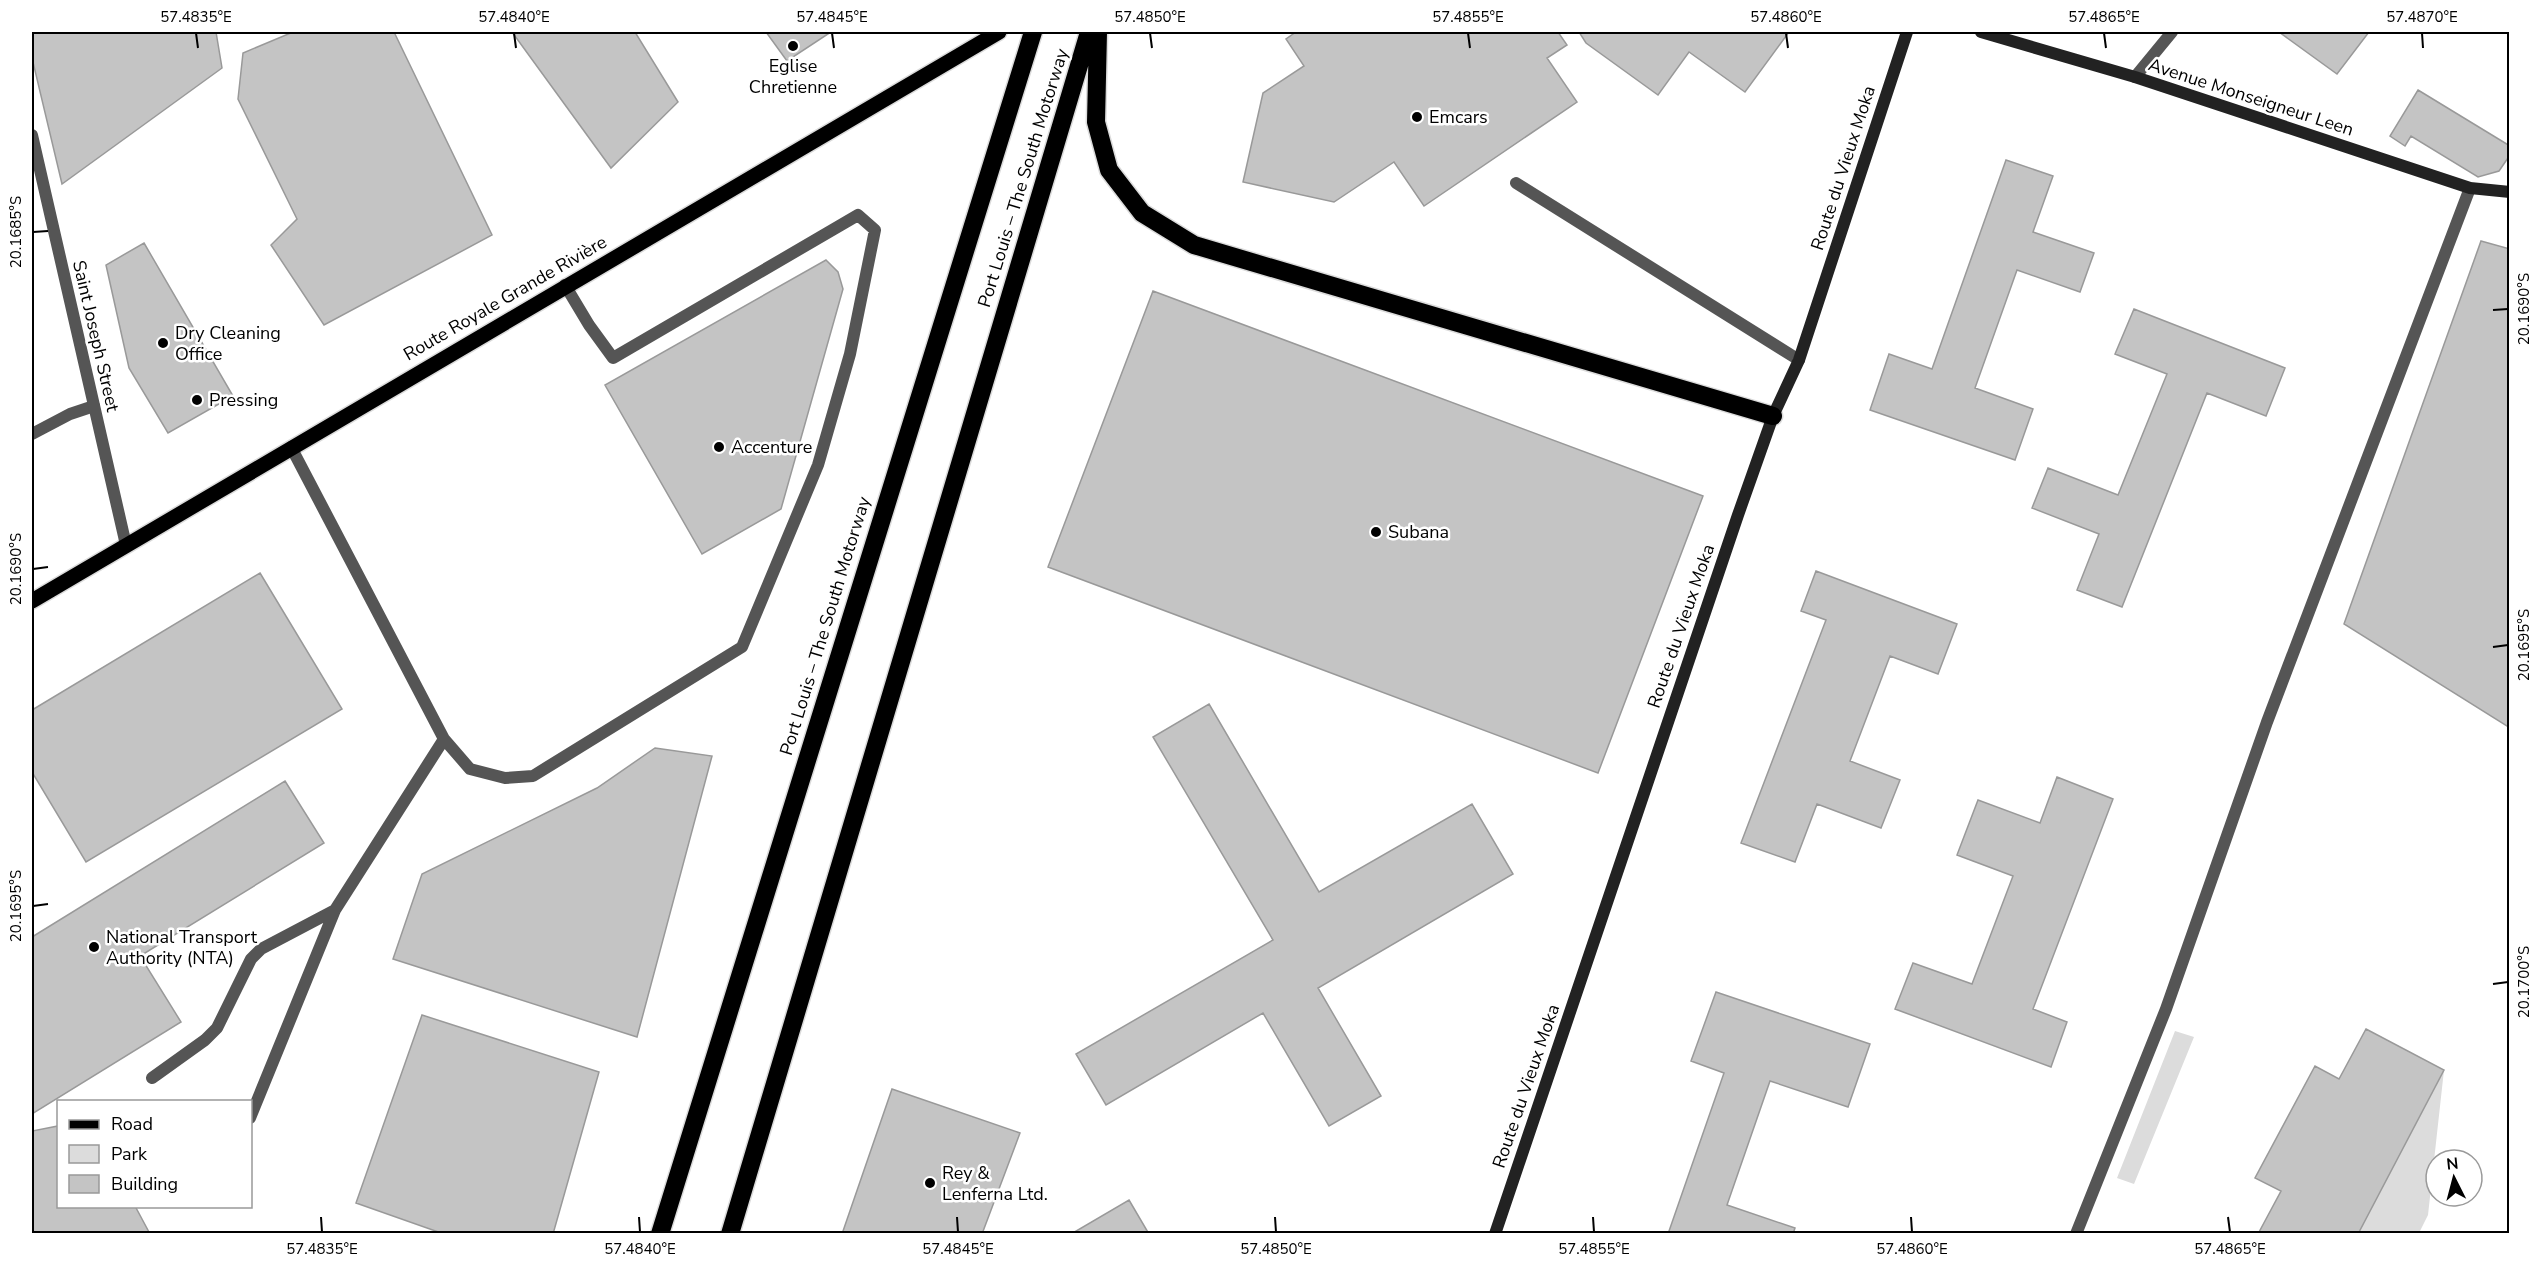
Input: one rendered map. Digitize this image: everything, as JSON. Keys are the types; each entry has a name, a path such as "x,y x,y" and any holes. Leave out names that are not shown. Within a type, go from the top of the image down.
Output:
{"highway":[{"name":"Port Louis – The South Motorway","path":"660,1233 1032,32"},
{"name":"Port Louis – The South Motorway","path":"730,1233 1089,32"},
{"path":"1098,32 1096,122 1109,170 1142,213 1194,245 1773,416"}],"main road":[{"name":"Route Royale Grande Rivière","path":"32,600 999,32"},
{"name":"Route du Vieux Moka","path":"1495,1233 1737,515 1773,416 1799,360 1907,32"},
{"name":"Avenue Monseigneur Leen","path":"1981,32 2135,77 2470,188 2510,192"}],"street":[{"path":"2135,77 2172,32"},
{"name":"Saint Joseph Street","path":"32,135 126,545"},
{"path":"1516,183 1799,360"},
{"path":"2076,1233 2166,1009 2271,711 2470,188"},
{"path":"291,447 444,739 470,769 506,778 533,776 742,647 819,465 849,354 874,230 858,215 613,358 589,325 565,285"},
{"path":"32,434 70,414 94,406"},
{"path":"252,1113 335,910 444,739"},
{"path":"152,1078 205,1040 217,1028 251,959 261,949 335,910"}],"green space":[{"path":"2175,1031 2194,1037 2134,1184 2117,1178"},
{"path":"2444,1070 2435,1148 2424,1148 2424,1208 2429,1208 2428,1215 2419,1233 2358,1234"}],"building":[{"path":"32,32 216,32 222,68 62,184 32,58"},
{"path":"293,32 394,32 492,235 324,325 271,245 297,219 238,99 243,53"},
{"path":"512,32 635,32 678,102 611,168"},
{"name":"Eglise Chretienne","path":"766,32 831,32 787,61"},
{"path":"1296,32 1558,32 1567,45 1547,58 1577,102 1424,206 1394,162 1334,202 1243,182 1263,93 1304,66 1286,39"},
{"path":"1579,32 1789,32 1745,92 1689,52 1658,95 1586,43"},
{"path":"2279,32 2369,32 2337,74"},
{"path":"2418,90 2510,146 2510,155 2499,171 2478,177 2411,136 2405,146 2390,136"},
{"path":"2006,160 2053,176 2033,232 2094,253 2080,292 2017,270 1975,388 2033,409 2015,460 1870,410 1889,354 1932,369"},
{"path":"2481,241 2510,249 2510,728 2344,624"},
{"name":"Dry Cleaning Office","path":"144,243 233,396 168,433 129,368 106,265"},
{"name":"Accenture","path":"826,260 838,272 843,289 781,509 702,554 605,385"},
{"name":"Subana","path":"1153,291 1703,496 1598,773 1048,567"},
{"path":"2134,309 2285,368 2266,416 2207,393 2122,607 2077,590 2099,534 2032,508 2048,468 2118,495 2167,374 2115,354"},
{"path":"1816,571 1957,624 1938,674 1890,656 1850,761 1900,780 1881,828 1817,804 1795,862 1741,843 1826,620 1801,611"},
{"path":"260,573 342,709 86,862 32,772 32,710"},
{"path":"1209,704 1319,892 1472,804 1513,874 1318,988 1381,1096 1329,1126 1263,1013 1106,1105 1076,1054 1273,940 1153,737"},
{"path":"655,748 712,756 637,1037 393,959 422,874 597,788"},
{"path":"2057,777 2113,799 2033,1009 2067,1022 2051,1067 1895,1009 1913,963 1972,984 2013,876 1957,855 1978,800 2040,823"},
{"name":"National Transport Authority (NTA)","path":"285,781 324,843 140,956 181,1022 32,1114 32,937"},
{"path":"1716,992 1870,1044 1848,1107 1770,1081 1727,1205 1795,1228 1793,1234 1668,1234 1724,1073 1691,1061"},
{"path":"422,1015 599,1072 553,1234 444,1234 356,1203"},
{"path":"2366,1029 2444,1070 2358,1234 2258,1234 2281,1191 2255,1178 2315,1066 2339,1079"},
{"name":"Rey & Lenferna Ltd.","path":"892,1089 1020,1133 982,1234 842,1234"},
{"path":"57,1126 57,1208 136,1208 150,1234 32,1234 32,1131"},
{"name":"Rey & Lenferna Ltd.","path":"1129,1200 1149,1234 1071,1234"}],"place":[{"name":"Eglise Chretienne","path":"793,46"},
{"name":"Emcars","path":"1417,117"},
{"name":"Dry Cleaning Office","path":"163,343"},
{"name":"Pressing","path":"197,400"},
{"name":"Accenture","path":"719,447"},
{"name":"Subana","path":"1376,532"},
{"name":"National Transport Authority (NTA)","path":"94,947"},
{"name":"Rey & Lenferna Ltd.","path":"930,1183"}]}
